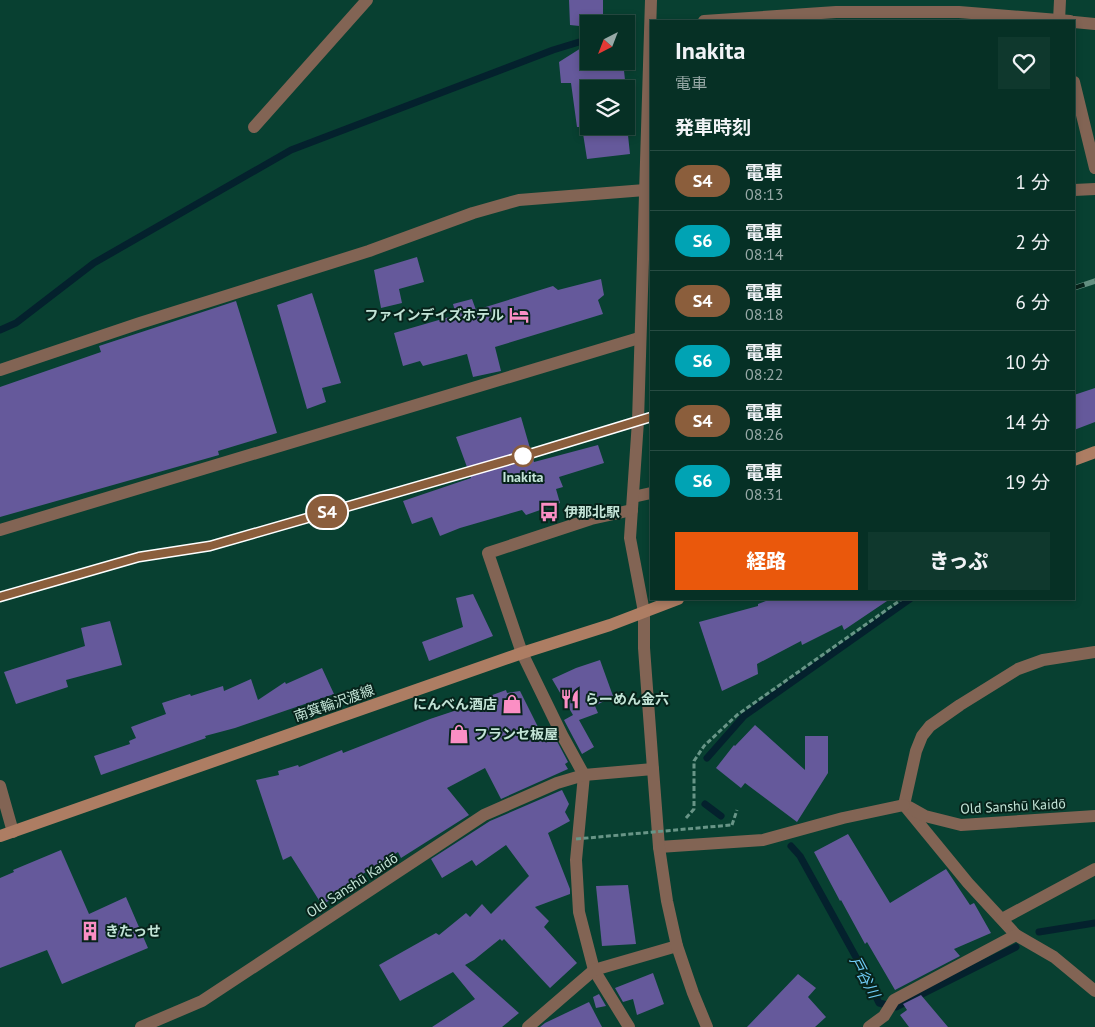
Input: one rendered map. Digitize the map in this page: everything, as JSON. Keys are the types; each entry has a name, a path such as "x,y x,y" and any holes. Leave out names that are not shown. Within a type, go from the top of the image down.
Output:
{"main road":[{"path":"1075,460 1095,452"},
{"name":"南箕輪沢渡線","path":"0,836 610,625 675,600"}],"street":[{"path":"254,127 367,0"},
{"path":"651,0 651,20"},
{"path":"1060,0 1062,20"},
{"path":"719,20 836,12 1036,20"},
{"path":"1075,22 1095,24"},
{"path":"650,52 645,190 647,229 639,338 638,421 630,538 644,612 644,648 659,846 667,901 678,946 707,1027"},
{"path":"1075,86 1095,168"},
{"path":"1075,190 1095,189"},
{"path":"0,370 140,323 369,251 473,213 519,200 645,190"},
{"path":"0,530 639,338"},
{"path":"629,1027 594,970 579,912 576,840 584,775 522,654 488,553 632,504 650,494"},
{"path":"904,805 916,751 922,736 930,726 1018,669 1043,660 1095,652"},
{"name":"Old Sanshū Kaidō","path":"141,1027 202,1001 484,815 558,783 584,775 653,769"},
{"path":"0,786 13,832"},
{"path":"659,846 762,840 843,818 904,805"},
{"path":"904,805 968,883 1016,935 1054,957 1095,991"},
{"name":"Old Sanshū Kaidō","path":"904,805 925,816 961,825 1095,816"},
{"path":"1002,919 1095,869"},
{"path":"869,1027 884,1016 894,1000 1016,935"},
{"path":"528,1027 594,970 678,946"}],"path":[{"path":"686,818 694,809 694,761 704,746 737,715 901,600"},
{"path":"576,840 731,826 737,810"}],"building":[{"path":"569,0 603,0 603,15 580,15 580,26 570,25"},
{"path":"580,49 580,70 624,70 625,80 580,80 580,127 577,127 571,83 561,83 559,62"},
{"path":"583,135 628,135 630,154 587,159"},
{"path":"417,257 424,282 399,289 402,303 381,308 374,270"},
{"path":"601,279 604,295 598,300 603,314 495,347 501,371 473,377 467,354 423,366 420,361 403,366 394,333 456,315 453,304 472,299 476,310 553,286 558,290"},
{"path":"312,293 341,383 322,388 326,402 307,409 277,305"},
{"path":"236,301 277,433 218,451 219,455 0,517 0,387 101,352 99,346"},
{"path":"1095,388 1095,422 1075,430 1075,395"},
{"path":"521,417 534,462 598,445 604,463 559,477 563,487 556,489 560,503 526,515 522,510 460,528 440,536 432,517 412,524 403,501 471,478 456,437"},
{"path":"473,594 493,636 429,661 422,642 463,627 456,598"},
{"path":"768,600 889,600 844,630 842,625 802,645 801,641 757,664 758,674 722,691 699,622 758,606 758,604"},
{"path":"110,621 122,665 66,680 68,687 16,704 4,672 85,646 81,628"},
{"path":"600,660 613,696 595,706 598,713 579,720 594,747 582,754 564,720 573,715 552,679"},
{"path":"322,668 334,694 235,728 205,736 206,738 101,775 94,756 130,744 129,741 136,738 131,727 166,714 162,703 223,686 224,691 251,679 258,700 285,682 286,684"},
{"path":"506,690 507,693 520,691 541,733 550,728 568,762 565,764 568,769 501,799 485,768 447,788 469,815 401,858 398,852 353,880 356,884 322,905 291,856 283,860 256,780 279,775 278,771 298,765 299,767 342,750 343,753 469,706 468,704"},
{"path":"755,725 805,770 805,736 828,736 828,773 797,822 745,783 741,788 716,768 734,745"},
{"path":"562,790 569,804 565,812 570,821 548,833 570,889 570,894 535,907 549,921 544,927 577,963 550,988 504,939 502,941 500,939 465,965 519,1013 502,1027 432,1027 475,999 453,972 400,1001 379,965 436,933 439,935 466,913 470,917 482,904 491,914 529,876 506,845 476,866 472,860 442,878 431,859 490,821"},
{"path":"848,834 890,903 946,869 970,905 974,903 991,933 954,949 960,956 895,990 867,942 865,944 814,852"},
{"name":"きたっせ","path":"61,850 89,914 126,897 148,948 62,984 47,950 0,968 0,878 14,872 13,870"},
{"path":"628,885 636,944 602,946 596,886"},
{"path":"653,973 664,1004 637,1015 633,999 623,1002 615,988"},
{"path":"798,974 816,988 808,997 826,1017 815,1027 747,1027"},
{"path":"599,994 606,1006 596,1008 593,997"},
{"path":"921,995 948,1027 909,1027 900,1015 907,1010 903,1004"},
{"path":"589,1002 602,1027 540,1027 545,1023"}],"waterway":[{"path":"0,330 16,323 94,263 291,150 553,50 580,42"},
{"name":"戸谷川","path":"707,758 744,716 909,600"},
{"name":"戸谷川","path":"705,804 721,816"},
{"name":"戸谷川","path":"791,846 800,856 862,968 879,1003 896,1007 1016,947"},
{"name":"戸谷川","path":"1039,932 1095,923"}],"railway":[{"path":"1075,288 1095,281"},
{"path":"0,597 139,557 210,546 650,417"}],"train":[{"name":"S4","path":"0,597 139,557 210,546 650,417"}],"place":[{"name":"ファインデイズホテル","path":"519,315"},
{"name":"Inakita","path":"523,456"},
{"name":"伊那北駅","path":"549,512"},
{"name":"らーめん金六","path":"570,699"},
{"name":"にんべん酒店","path":"512,704"},
{"name":"フランセ板屋","path":"459,734"},
{"name":"きたっせ","path":"90,931"}]}
